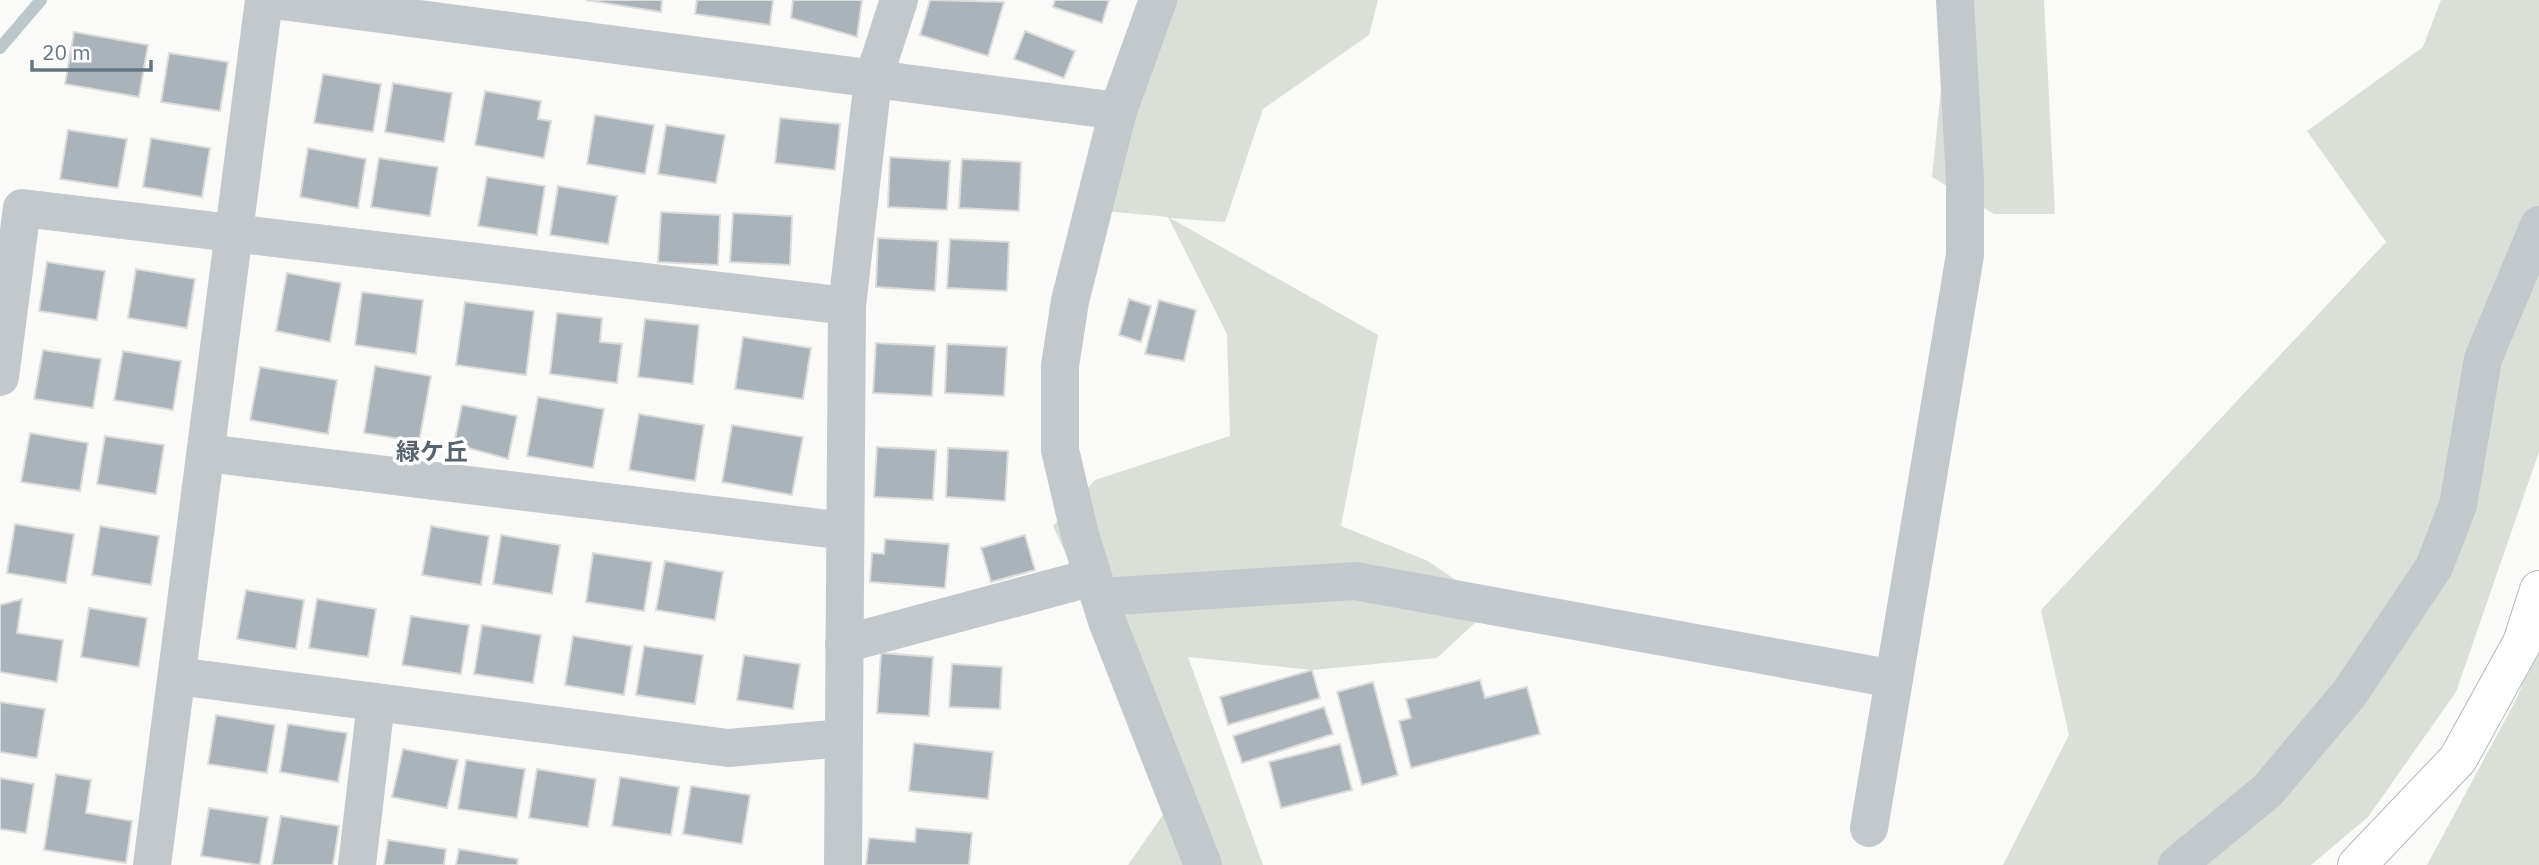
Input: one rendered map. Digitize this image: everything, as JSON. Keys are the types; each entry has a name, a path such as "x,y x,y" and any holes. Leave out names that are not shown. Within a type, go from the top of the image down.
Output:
{"highway":[{"path":"2357,865 2458,760 2522,643 2539,590"}],"street":[{"path":"152,865 264,0"},
{"path":"274,0 1118,111"},
{"path":"843,865 847,306 873,80 899,0"},
{"path":"1158,0 1118,111 1070,301 1060,366 1060,450 1097,587 1203,865"},
{"path":"1869,828 1965,255 1965,180 1955,0"},
{"path":"0,377 22,208 847,306"},
{"path":"2177,865 2267,790 2349,694 2434,567 2458,505 2483,359 2539,225"},
{"path":"206,453 845,531"},
{"path":"844,644 1097,587 1355,581 1894,679"},
{"path":"177,676 728,748 844,738"},
{"path":"357,865 376,702"}],"shaded area":[{"path":"1159,0 1378,0 1369,35 1263,109 1225,222 1170,218 1378,335 1341,526 1428,561 1493,606 1437,658 1312,670 1188,657 1263,865 1128,865 1176,796 1053,526 1095,480 1230,436 1227,334 1168,217 1094,210"},
{"path":"1950,0 2044,0 2055,214 1994,214 1932,177"},
{"path":"2441,0 2539,0 2539,452 2456,692 2368,817 2311,865 2003,865 2069,735 2041,610 2386,242 2307,131 2423,47"},
{"path":"2539,642 2539,865 2427,865 2517,698"}],"building":[{"path":"586,0 662,0 661,12"},
{"path":"697,0 773,0 770,25 695,14"},
{"path":"793,0 862,0 857,37 791,18"},
{"path":"930,0 1004,2 988,56 920,35"},
{"path":"1055,0 1109,0 1102,23 1053,7"},
{"path":"1025,31 1075,51 1064,78 1014,59"},
{"path":"74,32 148,45 139,97 65,84"},
{"path":"169,53 228,62 220,111 161,102"},
{"path":"323,74 381,84 373,132 314,123"},
{"path":"393,83 452,93 444,142 385,132"},
{"path":"485,91 541,101 538,119 551,121 544,158 475,145"},
{"path":"595,115 654,125 645,174 587,164"},
{"path":"780,118 840,124 835,170 775,163"},
{"path":"666,125 725,135 716,183 658,174"},
{"path":"68,130 127,139 118,188 60,179"},
{"path":"151,138 210,148 202,197 143,187"},
{"path":"308,148 366,159 358,208 300,197"},
{"path":"890,157 950,161 947,210 888,207"},
{"path":"379,158 438,167 430,216 371,207"},
{"path":"962,159 1021,162 1019,211 959,208"},
{"path":"487,177 545,186 537,235 478,226"},
{"path":"558,186 617,196 608,244 550,235"},
{"path":"661,212 720,215 718,265 658,262"},
{"path":"733,213 792,216 790,265 730,262"},
{"path":"878,238 938,241 935,291 876,287"},
{"path":"950,239 1009,242 1007,291 947,288"},
{"path":"47,262 105,271 97,320 39,311"},
{"path":"136,269 195,279 187,328 128,318"},
{"path":"287,273 341,283 330,342 276,331"},
{"path":"362,292 423,300 416,354 355,345"},
{"path":"1129,299 1151,306 1141,342 1119,335"},
{"path":"1159,300 1196,310 1184,361 1145,354"},
{"path":"465,302 534,311 526,375 456,365"},
{"path":"557,313 602,318 600,342 622,344 617,383 550,374"},
{"path":"645,319 699,325 693,384 638,377"},
{"path":"743,337 811,348 803,399 735,389"},
{"path":"876,343 935,346 932,396 873,393"},
{"path":"947,344 1007,347 1004,396 945,393"},
{"path":"43,350 101,359 93,408 34,399"},
{"path":"123,351 181,361 173,410 114,400"},
{"path":"375,366 431,376 419,442 364,433"},
{"path":"260,367 337,380 328,434 250,420"},
{"path":"538,397 604,409 593,468 527,456"},
{"path":"462,405 517,416 508,459 454,444"},
{"path":"639,414 704,425 695,481 629,470"},
{"path":"732,425 803,437 792,495 722,482"},
{"path":"30,433 88,443 80,491 21,482"},
{"path":"105,436 164,445 156,494 97,484"},
{"path":"877,447 936,450 933,500 874,497"},
{"path":"948,448 1008,451 1005,501 946,497"},
{"path":"15,524 74,534 66,583 7,573"},
{"path":"100,526 159,536 151,585 92,575"},
{"path":"431,526 489,536 481,585 422,575"},
{"path":"501,535 560,545 552,594 493,584"},
{"path":"1025,535 1035,570 991,582 981,548"},
{"path":"885,539 949,544 945,588 870,582 872,553 884,554"},
{"path":"593,553 652,562 644,611 586,602"},
{"path":"665,561 723,572 715,620 656,610"},
{"path":"246,590 304,600 296,649 237,639"},
{"path":"22,599 17,633 63,640 57,682 0,672 0,605"},
{"path":"317,599 376,609 368,657 309,648"},
{"path":"89,608 147,618 139,667 81,657"},
{"path":"411,616 469,625 461,674 402,665"},
{"path":"482,625 541,635 533,683 474,674"},
{"path":"573,636 632,646 624,695 565,685"},
{"path":"644,646 703,655 695,704 636,695"},
{"path":"881,653 933,657 929,716 877,713"},
{"path":"744,655 800,664 793,709 737,700"},
{"path":"952,664 1002,667 1000,709 949,707"},
{"path":"1312,670 1320,698 1228,725 1220,697"},
{"path":"1480,680 1485,698 1527,687 1540,734 1411,768 1399,721 1411,718 1406,699"},
{"path":"1373,682 1398,775 1362,785 1337,692"},
{"path":"0,702 45,709 37,758 0,752"},
{"path":"1324,707 1333,734 1242,763 1233,736"},
{"path":"216,715 275,725 267,773 208,764"},
{"path":"288,724 347,733 338,782 280,772"},
{"path":"914,743 993,752 988,799 909,791"},
{"path":"1340,744 1352,790 1281,808 1269,762"},
{"path":"403,749 458,760 447,808 392,797"},
{"path":"466,760 525,769 517,818 458,809"},
{"path":"537,769 596,779 588,827 529,818"},
{"path":"56,774 91,780 86,813 132,821 126,863 44,850"},
{"path":"620,777 679,787 671,835 612,826"},
{"path":"0,778 34,784 26,833 0,829"},
{"path":"691,786 750,795 742,844 683,834"},
{"path":"209,808 268,817 260,865 201,856"},
{"path":"281,816 339,826 333,865 272,865"},
{"path":"916,828 972,833 969,865 866,865 869,838 915,842"},
{"path":"388,840 446,849 444,865 384,865"},
{"path":"459,849 518,859 517,865 456,865"}],"waterway":[{"path":"0,48 41,0"}],"district":[{"name":"緑ケ丘","path":"432,452"}]}
